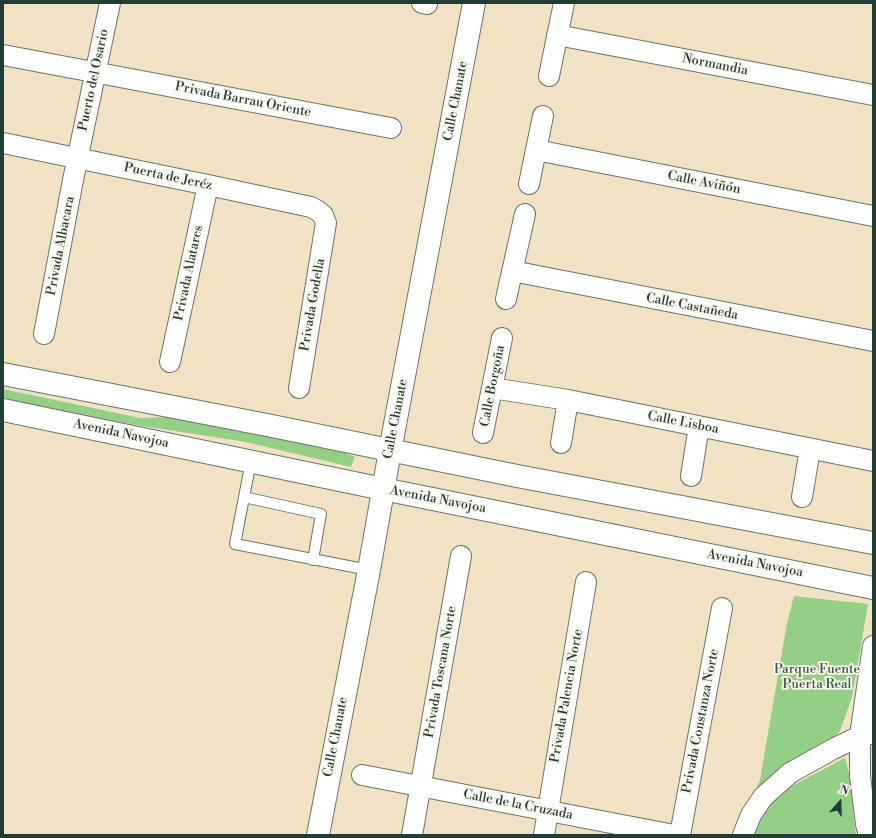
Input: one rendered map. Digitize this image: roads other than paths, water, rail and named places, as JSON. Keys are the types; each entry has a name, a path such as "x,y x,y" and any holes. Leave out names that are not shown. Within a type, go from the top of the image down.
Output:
{"street":[{"name":"Puerto del Osario","path":"77,157 110,3"},
{"name":"Calle Chanate","path":"318,835 369,570 474,3"},
{"path":"549,76 564,3"},
{"name":"Normandia","path":"557,35 873,96"},
{"name":"Privada Barrau Oriente","path":"3,55 391,128"},
{"path":"529,184 543,116"},
{"name":"Puerta de Jeréz","path":"3,143 77,157 311,207 323,215 326,223"},
{"name":"Calle Aviñón","path":"536,150 873,216"},
{"name":"Privada Albacara","path":"44,334 77,157"},
{"name":"Privada Alatares","path":"170,362 208,185"},
{"path":"506,299 525,214"},
{"name":"Privada Godella","path":"299,388 326,223"},
{"name":"Calle Castañeda","path":"512,271 873,341"},
{"name":"Calle Borgoña","path":"483,434 502,338"},
{"path":"3,374 390,451 873,543"},
{"name":"Calle Lisboa","path":"492,388 568,400 873,461"},
{"path":"561,443 568,400"},
{"name":"Avenida Navojoa","path":"3,410 250,462 873,588"},
{"path":"691,476 699,426"},
{"path":"802,497 810,449"},
{"name":"Privada Toscana Norte","path":"412,835 461,556"},
{"name":"Privada Palencia Norte","path":"544,835 586,582"},
{"name":"Privada Constanza Norte","path":"680,835 722,608"},
{"path":"869,835 866,824 860,776 867,735 873,646"},
{"path":"743,835 751,815 764,797 790,773 833,749 867,735"},
{"name":"Calle de la Cruzada","path":"362,775 674,835"}],"lane":[{"path":"250,462 236,544 369,570"},
{"path":"244,497 322,514 313,560"}],"park label":[{"name":"Parque Fuente Puerta Real","path":"817,678"}]}
